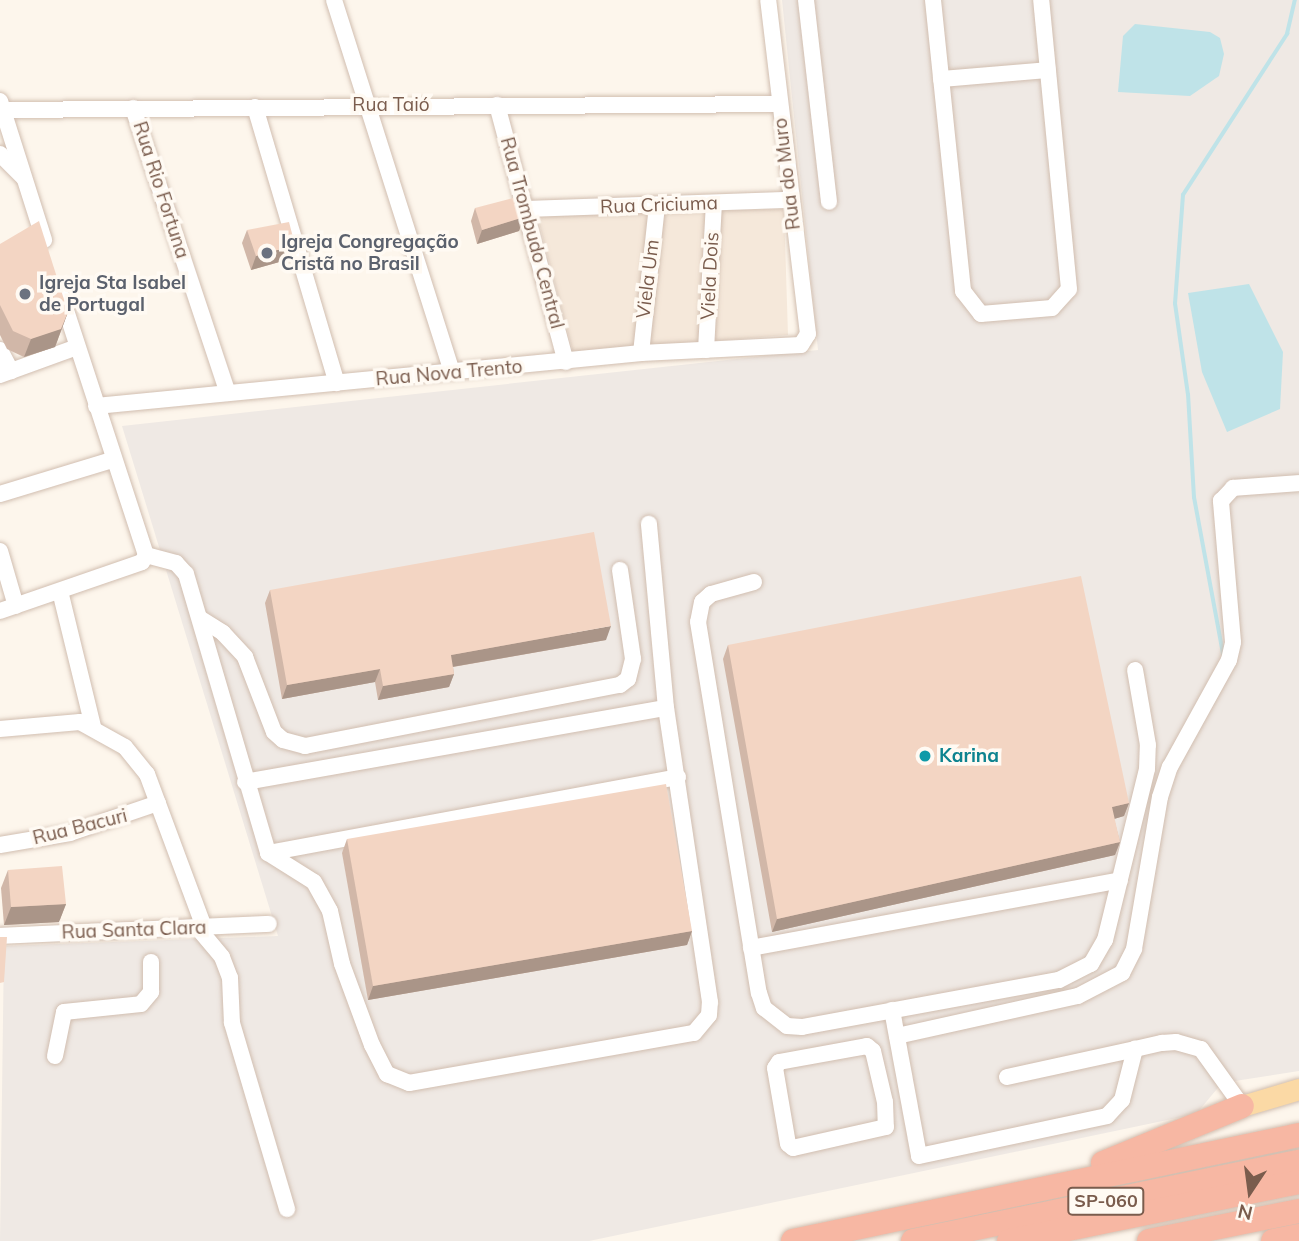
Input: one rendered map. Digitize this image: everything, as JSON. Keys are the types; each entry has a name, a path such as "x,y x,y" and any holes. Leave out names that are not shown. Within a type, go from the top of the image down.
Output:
{"highway":[{"path":"1048,1186 1242,1106"},
{"name":"SP-060","path":"793,1241 1299,1135"},
{"name":"SP-060","path":"913,1241 1299,1162"},
{"name":"SP-060","path":"1009,1241 1299,1182"},
{"name":"SP-060","path":"1150,1241 1299,1211"},
{"path":"1273,1241 1299,1236"}],"main road":[{"path":"1242,1106 1299,1089"}],"street":[{"path":"334,0 452,371"},
{"name":"Rua do Muro","path":"768,0 808,334 801,345"},
{"path":"806,0 829,202"},
{"path":"933,0 964,291 981,314 1052,308 1069,289 1041,0"},
{"path":"941,79 1048,70"},
{"name":"Rua Taió","path":"1,106 133,108 368,104 779,104"},
{"name":"Rua Trombudo Central","path":"497,105 566,362"},
{"path":"1,106 49,257"},
{"path":"255,107 337,383"},
{"name":"Rua Rio Fortuna","path":"133,108 228,393"},
{"path":"0,155 24,178"},
{"name":"Rua Criciuma","path":"527,209 790,200"},
{"name":"Viela Dois","path":"706,350 714,203"},
{"name":"Viela Um","path":"641,353 657,205"},
{"path":"0,551 8,608 142,562 146,555 112,460 57,283"},
{"name":"Rua Nova Trento","path":"96,406 641,353 801,345"},
{"path":"0,350 6,373 77,347"},
{"path":"0,494 112,460"},
{"path":"897,1036 1078,996 1122,973 1140,925 1160,797 1170,767 1229,660 1233,642 1221,501 1233,488 1299,483"},
{"path":"146,555 182,568 201,619 245,782 268,853 314,882 330,911 342,964 372,1045 387,1074 399,1082 694,1033 709,1015 710,1002 666,708 649,524"},
{"path":"201,619 223,633 246,657 274,732 283,740 304,746 620,685 628,679 633,659 620,570"},
{"path":"754,582 710,594 702,602 698,622 751,948 764,1008 787,1026 802,1027 1059,980 1080,972 1099,953 1147,769 1148,745 1135,670"},
{"path":"60,591 93,726"},
{"path":"245,782 666,708"},
{"path":"0,729 66,721 93,726 138,760 158,803 201,927 222,957 230,978 232,1023 287,1209"},
{"path":"268,853 678,777"},
{"name":"Rua Bacuri","path":"0,845 70,833 158,803"},
{"path":"751,948 1120,880"},
{"name":"Rua Santa Clara","path":"0,936 269,924"},
{"path":"55,1056 64,1012 141,1004 151,992 151,962"},
{"path":"892,1010 919,1156 1094,1122 1107,1116 1122,1100 1135,1049"},
{"path":"1007,1077 1176,1042 1201,1049 1242,1106"},
{"path":"867,1046 873,1051 885,1102 888,1118 879,1131 793,1148 788,1144 775,1068 779,1062 867,1046"},
{"path":"885,1102 908,1097"}],"shaded area":[{"path":"782,0 1299,0 1299,1071 1222,1083 1196,1114 589,1241 0,1241 4,946 278,936 122,426 818,350"},
{"path":"784,209 788,335 573,352 537,215"}],"water":[{"path":"1135,24 1210,32 1220,38 1224,54 1219,76 1190,96 1118,92 1123,36"},
{"path":"1249,284 1283,352 1280,409 1227,432 1202,372 1188,293"}],"building":[{"path":"517,197 524,217 482,230 475,208"},
{"name":"Igreja Sta Isabel de Portugal","path":"39,221 68,312 61,329 31,339 13,331 0,305 0,244"},
{"path":"289,222 295,245 256,256 247,230"},
{"path":"594,532 611,626 451,655 454,674 383,686 380,669 287,685 270,590"},
{"name":"Karina","path":"1081,576 1129,803 1112,807 1120,842 777,919 728,645"},
{"path":"666,784 692,931 373,986 347,839"},
{"path":"62,866 66,904 11,907 8,870"},
{"path":"0,937 7,937 4,982 0,983"}],"waterway":[{"path":"1223,654 1194,498 1188,395 1175,304 1183,195 1287,34 1295,0"}],"place":[{"name":"Igreja Congregação Cristã no Brasil","path":"267,253"},
{"name":"Igreja Sta Isabel de Portugal","path":"25,294"},
{"name":"Karina","path":"925,756"}]}
